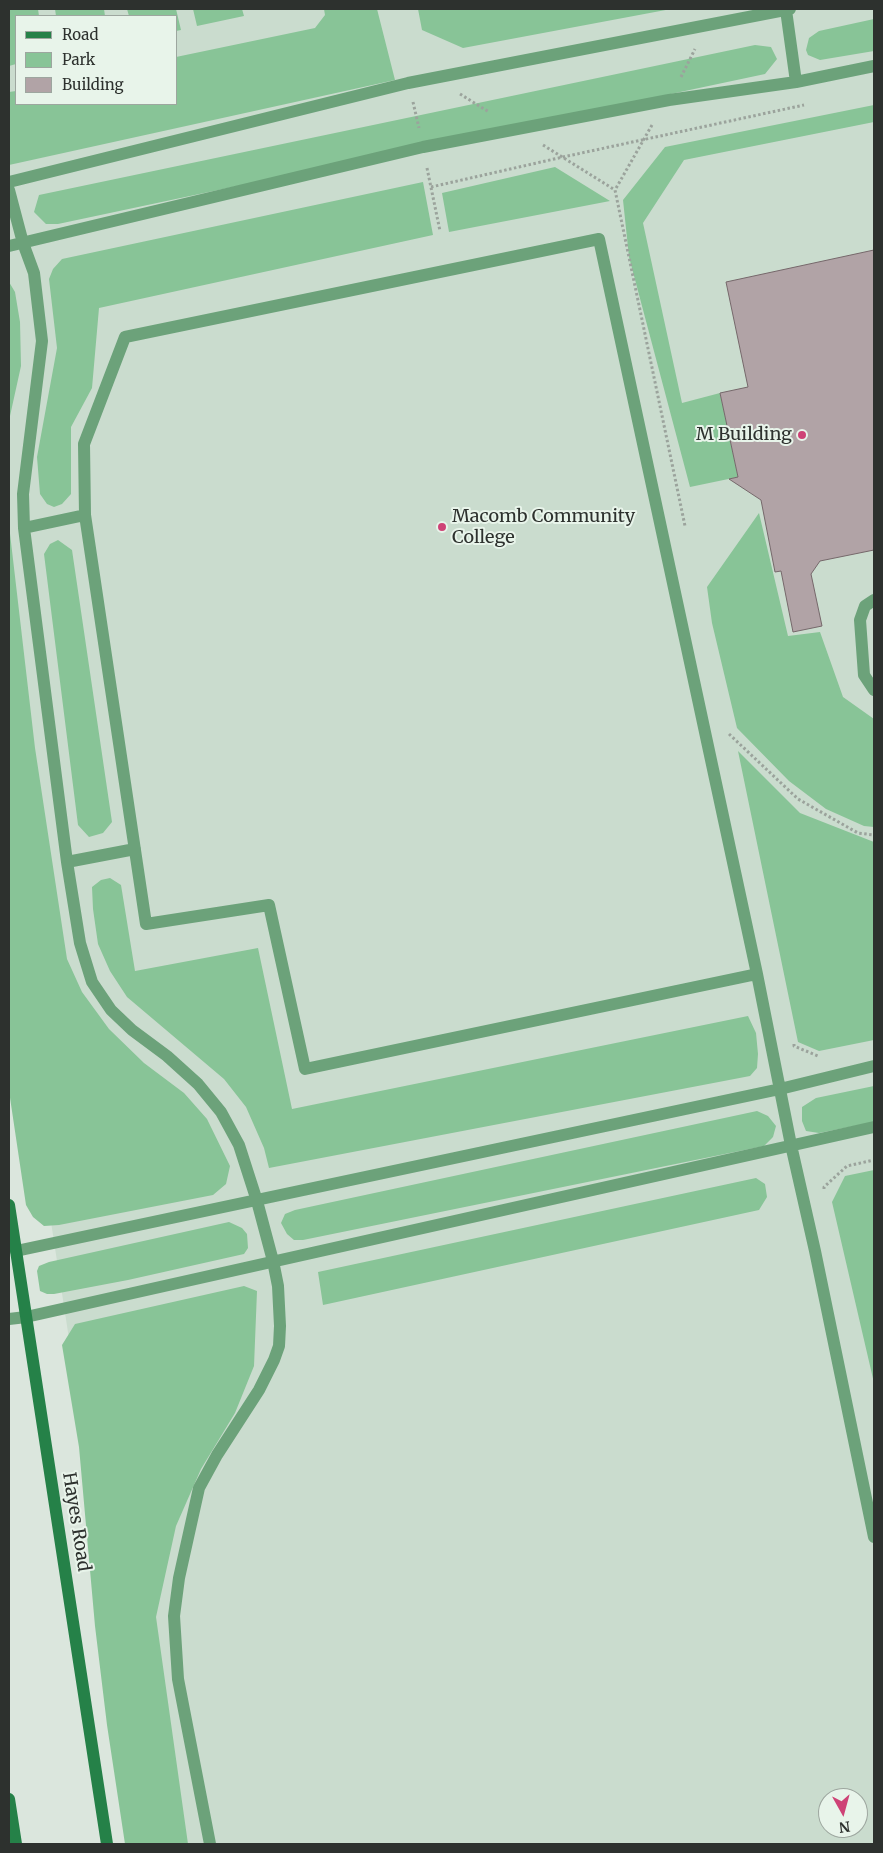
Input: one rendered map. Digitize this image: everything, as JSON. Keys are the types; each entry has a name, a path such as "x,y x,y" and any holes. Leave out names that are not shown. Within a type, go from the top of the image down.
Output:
{"street":[{"name":"Hayes Road","path":"9,1205 107,1844"},
{"path":"9,1799 16,1844"}],"lane":[{"path":"9,182 408,83 788,9 796,82"},
{"path":"9,246 423,147 669,100 796,82 874,66"},
{"path":"9,190 23,243 34,274 42,341 24,494 24,528 67,862 80,943 92,982 111,1010 132,1030 167,1056 198,1084 221,1112 239,1145 273,1261 280,1305 279,1346 274,1360 259,1390 217,1455 199,1488 178,1578 174,1616 178,1679 210,1844"},
{"path":"757,974 305,1069 268,906 146,924 85,515 84,444 125,338 599,239 757,974 791,1145 815,1251 874,1537"},
{"path":"24,528 85,515"},
{"path":"874,600 865,606 860,620 864,675 874,690"},
{"path":"67,862 135,849"},
{"path":"16,1251 780,1089 874,1066"},
{"path":"9,1319 26,1317 874,1127"}],"path":[{"path":"431,187 807,104"},
{"path":"729,734 798,799 858,833 874,835"},
{"path":"794,1046 817,1057 826,1055"},
{"path":"824,1187 847,1166 874,1160"}],"shaded area":[{"name":"Macomb Community College","path":"9,9 874,9 874,1844 147,1844 9,950"}],"green space":[{"path":"9,9 38,9 39,15 15,15 15,64 9,66"},
{"path":"55,9 104,9 105,15 56,15"},
{"path":"127,9 176,9 177,15 129,15"},
{"path":"193,9 242,9 244,16 197,26"},
{"path":"324,9 377,9 395,80 9,165 9,92 15,91 15,105 178,105 178,57 315,28 325,15"},
{"path":"418,9 671,9 463,48 422,30"},
{"path":"178,17 181,30 178,31"},
{"path":"874,19 874,51 820,60 808,55 806,50 809,38 819,31"},
{"path":"755,45 771,47 777,59 765,74 58,224 46,224 34,212 39,195"},
{"path":"874,105 874,122 684,160 643,223 682,403 720,393 738,477 690,487 629,257 623,200 665,147"},
{"path":"555,167 610,201 449,232 442,193"},
{"path":"423,182 433,235 99,308 92,388 71,427 71,494 62,504 54,507 47,504 40,494 37,457 57,348 49,279 53,269 62,259"},
{"path":"9,282 15,292 20,322 21,366 10,416 9,449"},
{"path":"759,513 788,636 820,632 843,697 874,719 874,827 864,826 826,809 789,781 737,728 712,623 707,587"},
{"path":"9,525 35,748 67,959 82,992 109,1029 144,1063 184,1093 207,1119 230,1166 226,1184 213,1195 59,1225 44,1226 33,1217 26,1205 9,1091"},
{"path":"58,540 72,550 112,822 103,833 89,837 78,825 44,554 50,544"},
{"path":"738,751 800,813 874,842 874,1040 819,1051 798,1042"},
{"path":"110,878 121,885 135,971 258,948 292,1109 748,1016 756,1033 757,1068 750,1076 269,1168 264,1148 246,1107 224,1079 127,997 110,971 98,944 92,887 101,880"},
{"path":"874,1086 874,1122 819,1133 806,1131 802,1121 802,1107 816,1098"},
{"path":"757,1111 768,1116 776,1126 773,1137 764,1146 303,1240 294,1240 287,1234 281,1223 285,1214 295,1210"},
{"path":"874,1170 874,1383 832,1202 845,1176"},
{"path":"756,1178 765,1184 767,1197 759,1210 323,1305 318,1272"},
{"path":"229,1222 242,1228 247,1234 248,1248 244,1254 128,1280 54,1294 40,1291 37,1271 39,1266 49,1262"},
{"path":"244,1286 257,1291 254,1366 235,1413 201,1469 176,1526 156,1617 188,1844 125,1844 107,1725 95,1626 79,1447 62,1345 75,1324"}],"building":[{"name":"M Building","path":"874,250 874,550 820,561 811,574 822,626 793,632 781,571 775,572 761,500 729,479 738,477 720,393 748,387 726,282"}],"place":[{"name":"M Building","path":"802,435"},
{"name":"Macomb Community College","path":"442,527"}]}
